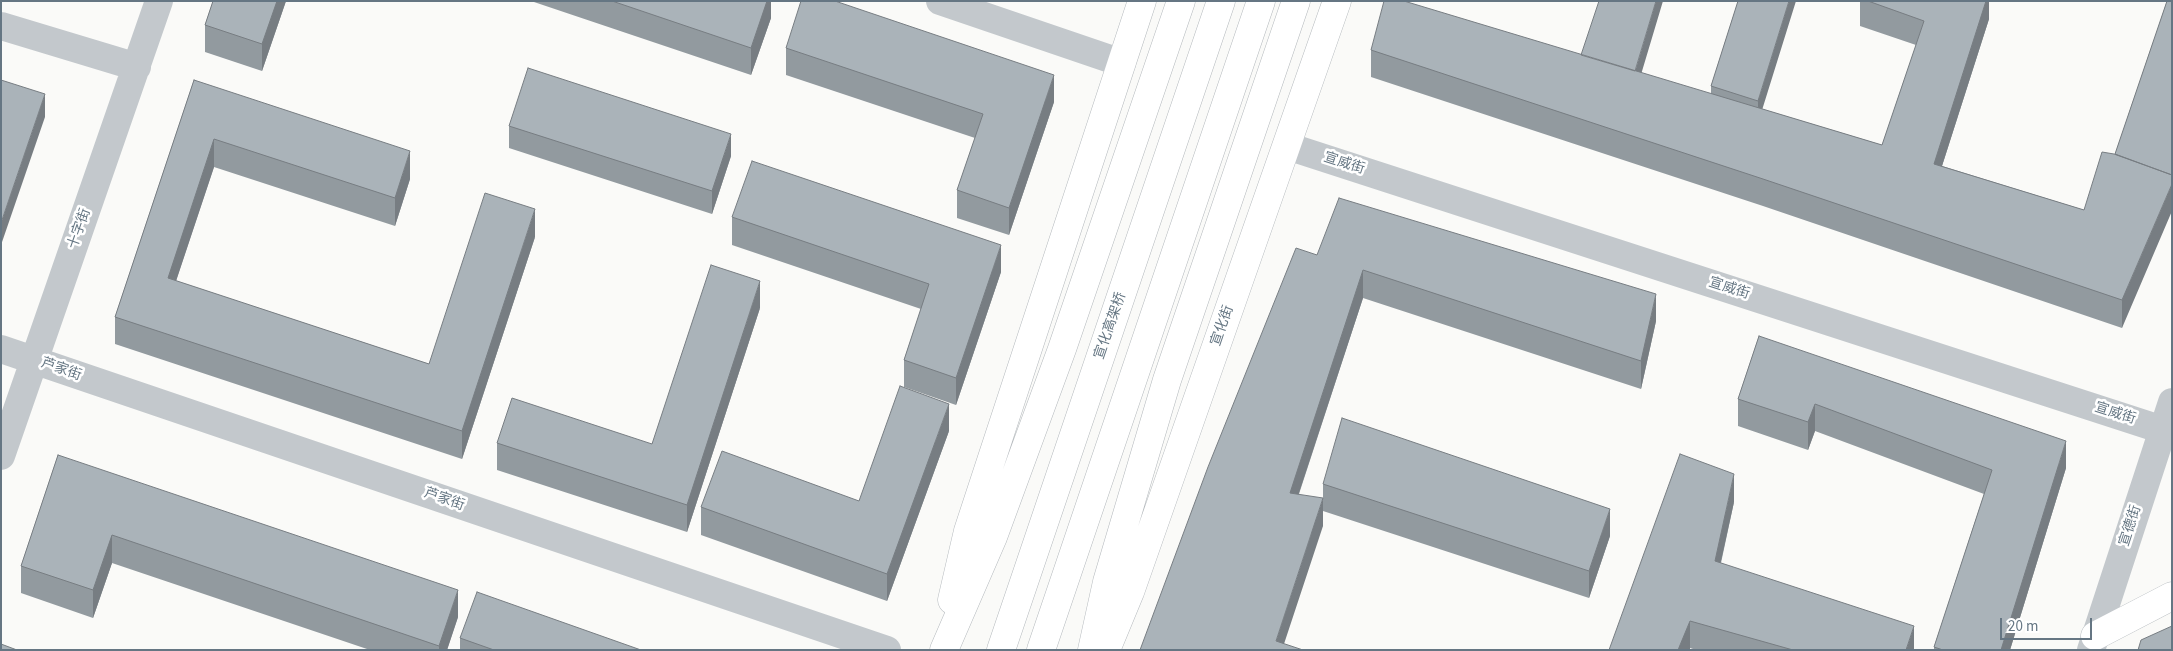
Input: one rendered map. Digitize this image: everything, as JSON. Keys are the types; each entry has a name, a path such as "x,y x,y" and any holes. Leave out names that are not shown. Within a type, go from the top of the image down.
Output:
{"main road":[{"path":"942,650 968,531 1142,1"},
{"path":"942,650 993,537 1062,348 1181,1"},
{"name":"宣化高架桥","path":"1001,650 1221,1"},
{"path":"1041,650 1261,1"},
{"path":"1092,650 1107,582 1167,380 1296,1"},
{"name":"宣化街","path":"1106,650 1130,592 1337,1"},
{"path":"2093,643 2172,596"}],"street":[{"name":"十字街","path":"1,456 137,67 158,1"},
{"path":"940,1 1122,63"},
{"path":"1,26 137,67"},
{"name":"宣威街","path":"1287,146 2167,431"},
{"name":"芦家街","path":"1,349 887,650"},
{"name":"宣德街","path":"2093,643 2167,431 2172,402"}],"building":[{"path":"213,1 277,1 262,44 205,25"},
{"path":"612,1 767,1 751,48"},
{"path":"801,1 835,1 1054,75 1009,208 957,190 983,114 786,48"},
{"path":"1384,1 1404,1 1882,145 1924,21 1868,1 1986,1 1934,164 2084,210 2102,152 2114,154 2172,175 2172,184 2122,300 1371,50"},
{"path":"1599,1 1656,1 1635,71 1581,55"},
{"path":"1738,1 1789,1 1758,101 1711,86"},
{"path":"2167,1 2172,1 2172,175 2115,154"},
{"path":"528,68 731,134 712,191 509,126"},
{"path":"1,80 45,94 1,223"},
{"path":"194,80 410,151 395,198 214,139 168,278 429,364 485,193 535,209 462,431 115,317"},
{"path":"752,161 1001,245 956,378 904,360 929,284 732,217"},
{"path":"1339,198 1656,294 1641,361 1363,270 1290,493 1323,498 1276,641 1303,650 1140,650 1208,467 1296,248 1317,255"},
{"path":"711,265 760,281 687,505 497,443 512,398 652,444"},
{"path":"1759,336 2066,441 2001,650 1943,650 1934,647 1992,470 1815,404 1808,422 1738,399"},
{"path":"900,386 949,404 887,574 701,507 722,451 859,501"},
{"path":"1342,418 1610,509 1589,571 1323,484"},
{"path":"1680,454 1734,474 1715,561 1914,626 1906,650 1793,650 1690,621 1678,650 1609,650"},
{"path":"58,455 458,590 439,646 112,535 93,590 21,566"},
{"path":"477,592 641,650 494,650 460,638"},
{"path":"2172,626 2172,650 2138,650 2141,640"},
{"path":"1,644 17,650 1,650"}]}
